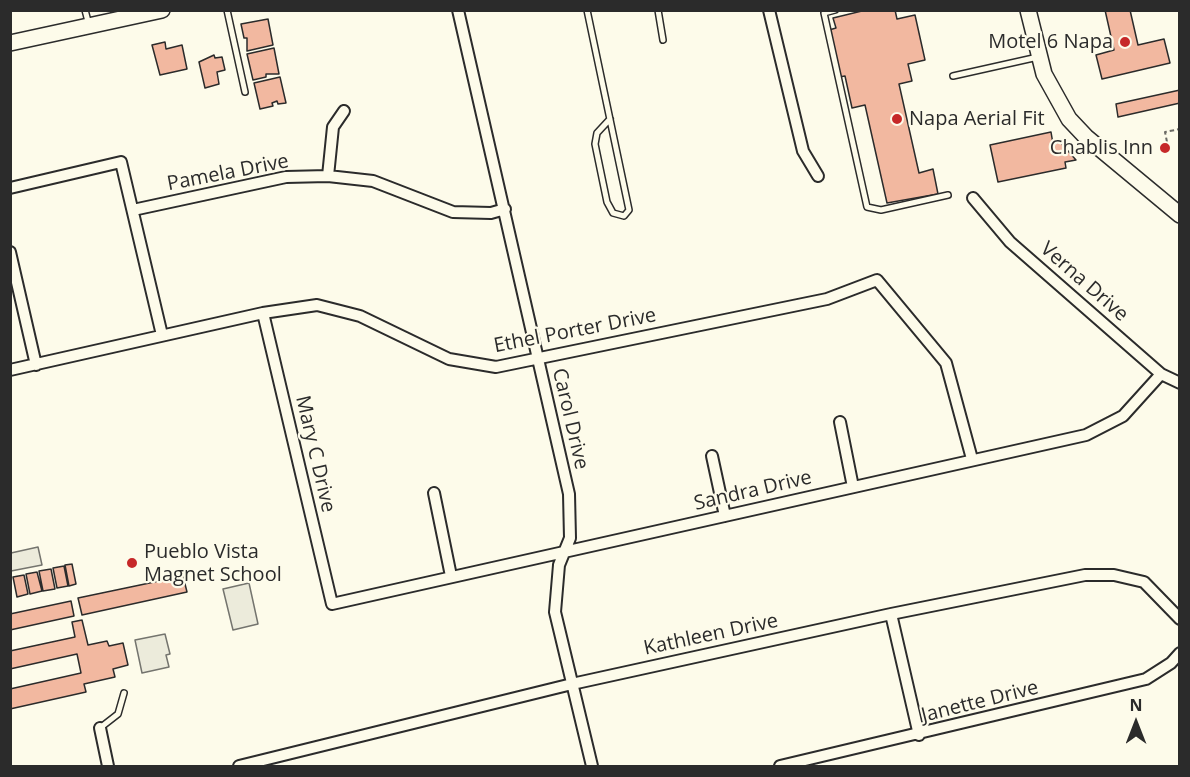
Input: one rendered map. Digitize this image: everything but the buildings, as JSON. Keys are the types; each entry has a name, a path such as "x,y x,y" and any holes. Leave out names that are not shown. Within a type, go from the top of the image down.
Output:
{"street":[{"path":"10,43 162,10"},
{"name":"Carol Drive","path":"458,10 569,494 570,538 559,565 555,612 592,766"},
{"path":"769,10 803,151 818,176"},
{"path":"1028,10 1038,57 1055,98 1069,119 1086,137 1179,215"},
{"path":"328,176 333,128 344,111"},
{"path":"10,188 121,162 162,335"},
{"name":"Pamela Drive","path":"133,210 286,177 328,176 373,182 453,212 491,213 505,209"},
{"name":"Verna Drive","path":"973,198 1010,242 1161,374 1179,383"},
{"path":"10,252 36,364"},
{"name":"Ethel Porter Drive","path":"10,370 263,313 317,304 360,316 449,359 496,367 827,298 877,280 946,363 972,459"},
{"name":"Mary C Drive","path":"263,313 332,604"},
{"name":"Sandra Drive","path":"332,604 1086,435 1123,416 1161,374"},
{"path":"840,422 853,487"},
{"path":"712,456 725,516"},
{"path":"434,493 451,576"},
{"name":"Kathleen Drive","path":"239,766 572,684 891,614 1085,575 1114,575 1144,582 1179,619"},
{"path":"891,614 918,735"},
{"name":"Janette Drive","path":"780,766 1146,679 1171,663 1179,653"},
{"path":"100,728 108,766"}],"lane":[{"path":"85,10 89,26"},
{"path":"227,10 245,92"},
{"path":"587,10 610,119 629,210 624,216 613,213 607,202 595,144 597,133 610,119"},
{"path":"658,10 663,40"},
{"path":"835,10 824,13 867,207 881,210 948,195"},
{"path":"953,76 1038,57"},
{"path":"100,728 118,714 124,693"}],"path":[{"path":"1167,142 1165,132 1179,129"}],"shaded area":[{"path":"38,547 42,565 11,571 11,553"},
{"path":"249,583 258,624 233,630 223,589"},
{"path":"165,634 170,654 166,655 169,667 142,673 135,640"}],"place":[{"name":"Motel 6 Napa","path":"1125,42"},
{"name":"Napa Aerial Fit","path":"897,119"},
{"name":"Chablis Inn","path":"1165,148"},
{"name":"Pueblo Vista Magnet School","path":"132,563"}]}
